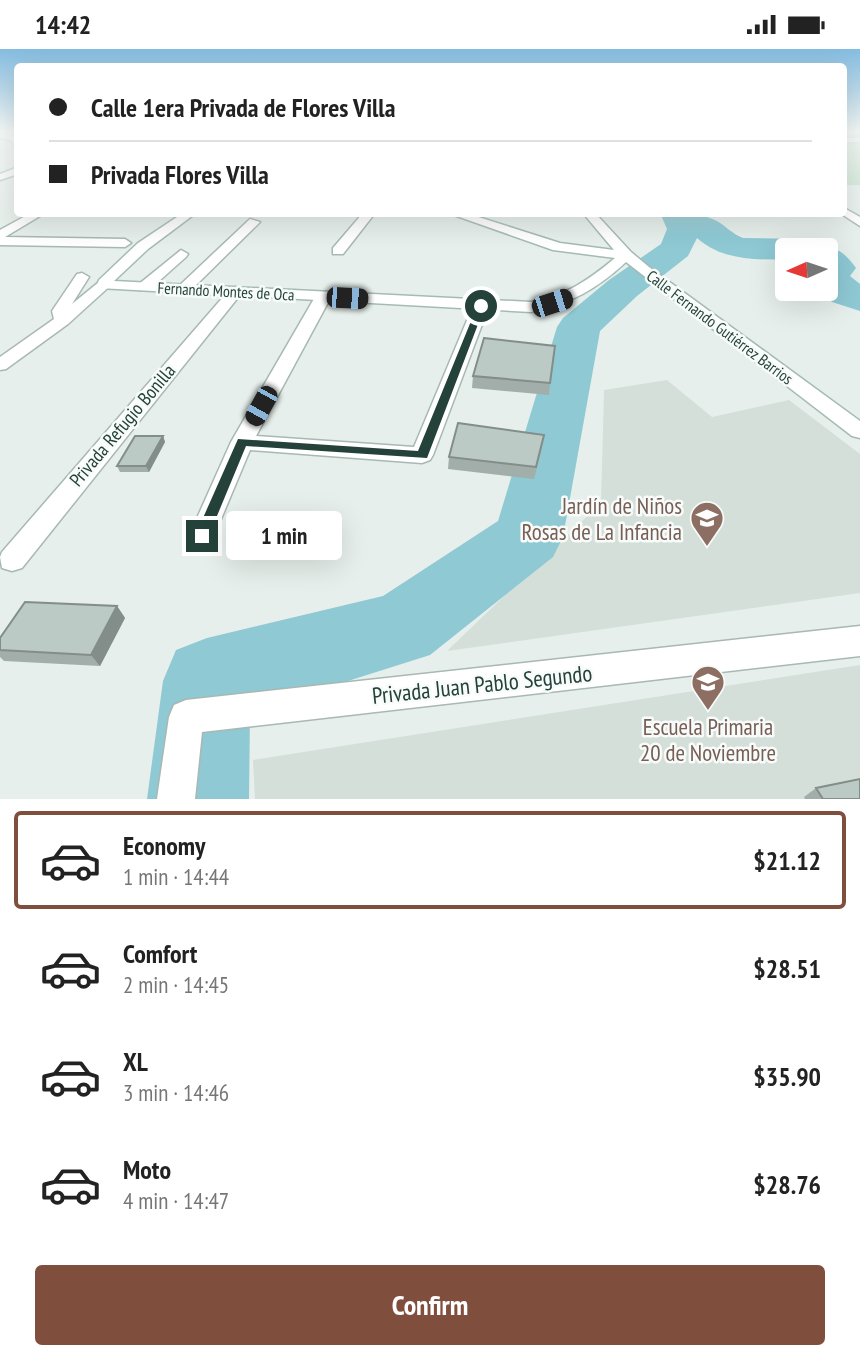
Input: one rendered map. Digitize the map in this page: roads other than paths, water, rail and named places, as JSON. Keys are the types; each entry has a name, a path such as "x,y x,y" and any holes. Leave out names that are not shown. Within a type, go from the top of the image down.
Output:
{"street":[{"path":"0,235 33,217"},
{"path":"125,243 164,217"},
{"path":"0,366 62,321 104,285 143,246 185,217"},
{"path":"338,251 367,217"},
{"path":"465,217 558,247 625,255"},
{"name":"Calle Fernando Gutiérrez Barrios","path":"592,217 625,255 860,431"},
{"path":"185,289 254,222"},
{"path":"0,241 125,243 143,246"},
{"path":"145,287 181,254"},
{"name":"Fernando Montes de Oca","path":"104,285 531,307 577,295 590,288 625,255"},
{"path":"62,321 60,311 68,294 82,277"},
{"name":"Privada Refugio Bonilla","path":"12,560 235,292"},
{"path":"202,536 242,442 323,297"},
{"path":"242,442 422,455 481,306"},
{"name":"Privada Juan Pablo Segundo","path":"176,799 186,717 860,641"}],"waterway":[{"path":"677,217 680,222"},
{"path":"198,799 207,681 401,629 528,537 579,327 623,288 676,249 683,229 680,222"},
{"path":"680,222 703,227 722,242 740,248 775,249"},
{"path":"838,285 846,293 860,299"}],"place":[{"name":"Jardín de Niños Rosas de La Infancia","path":"707,548"},
{"name":"Escuela Primaria 20 de Noviembre","path":"708,712"}]}
